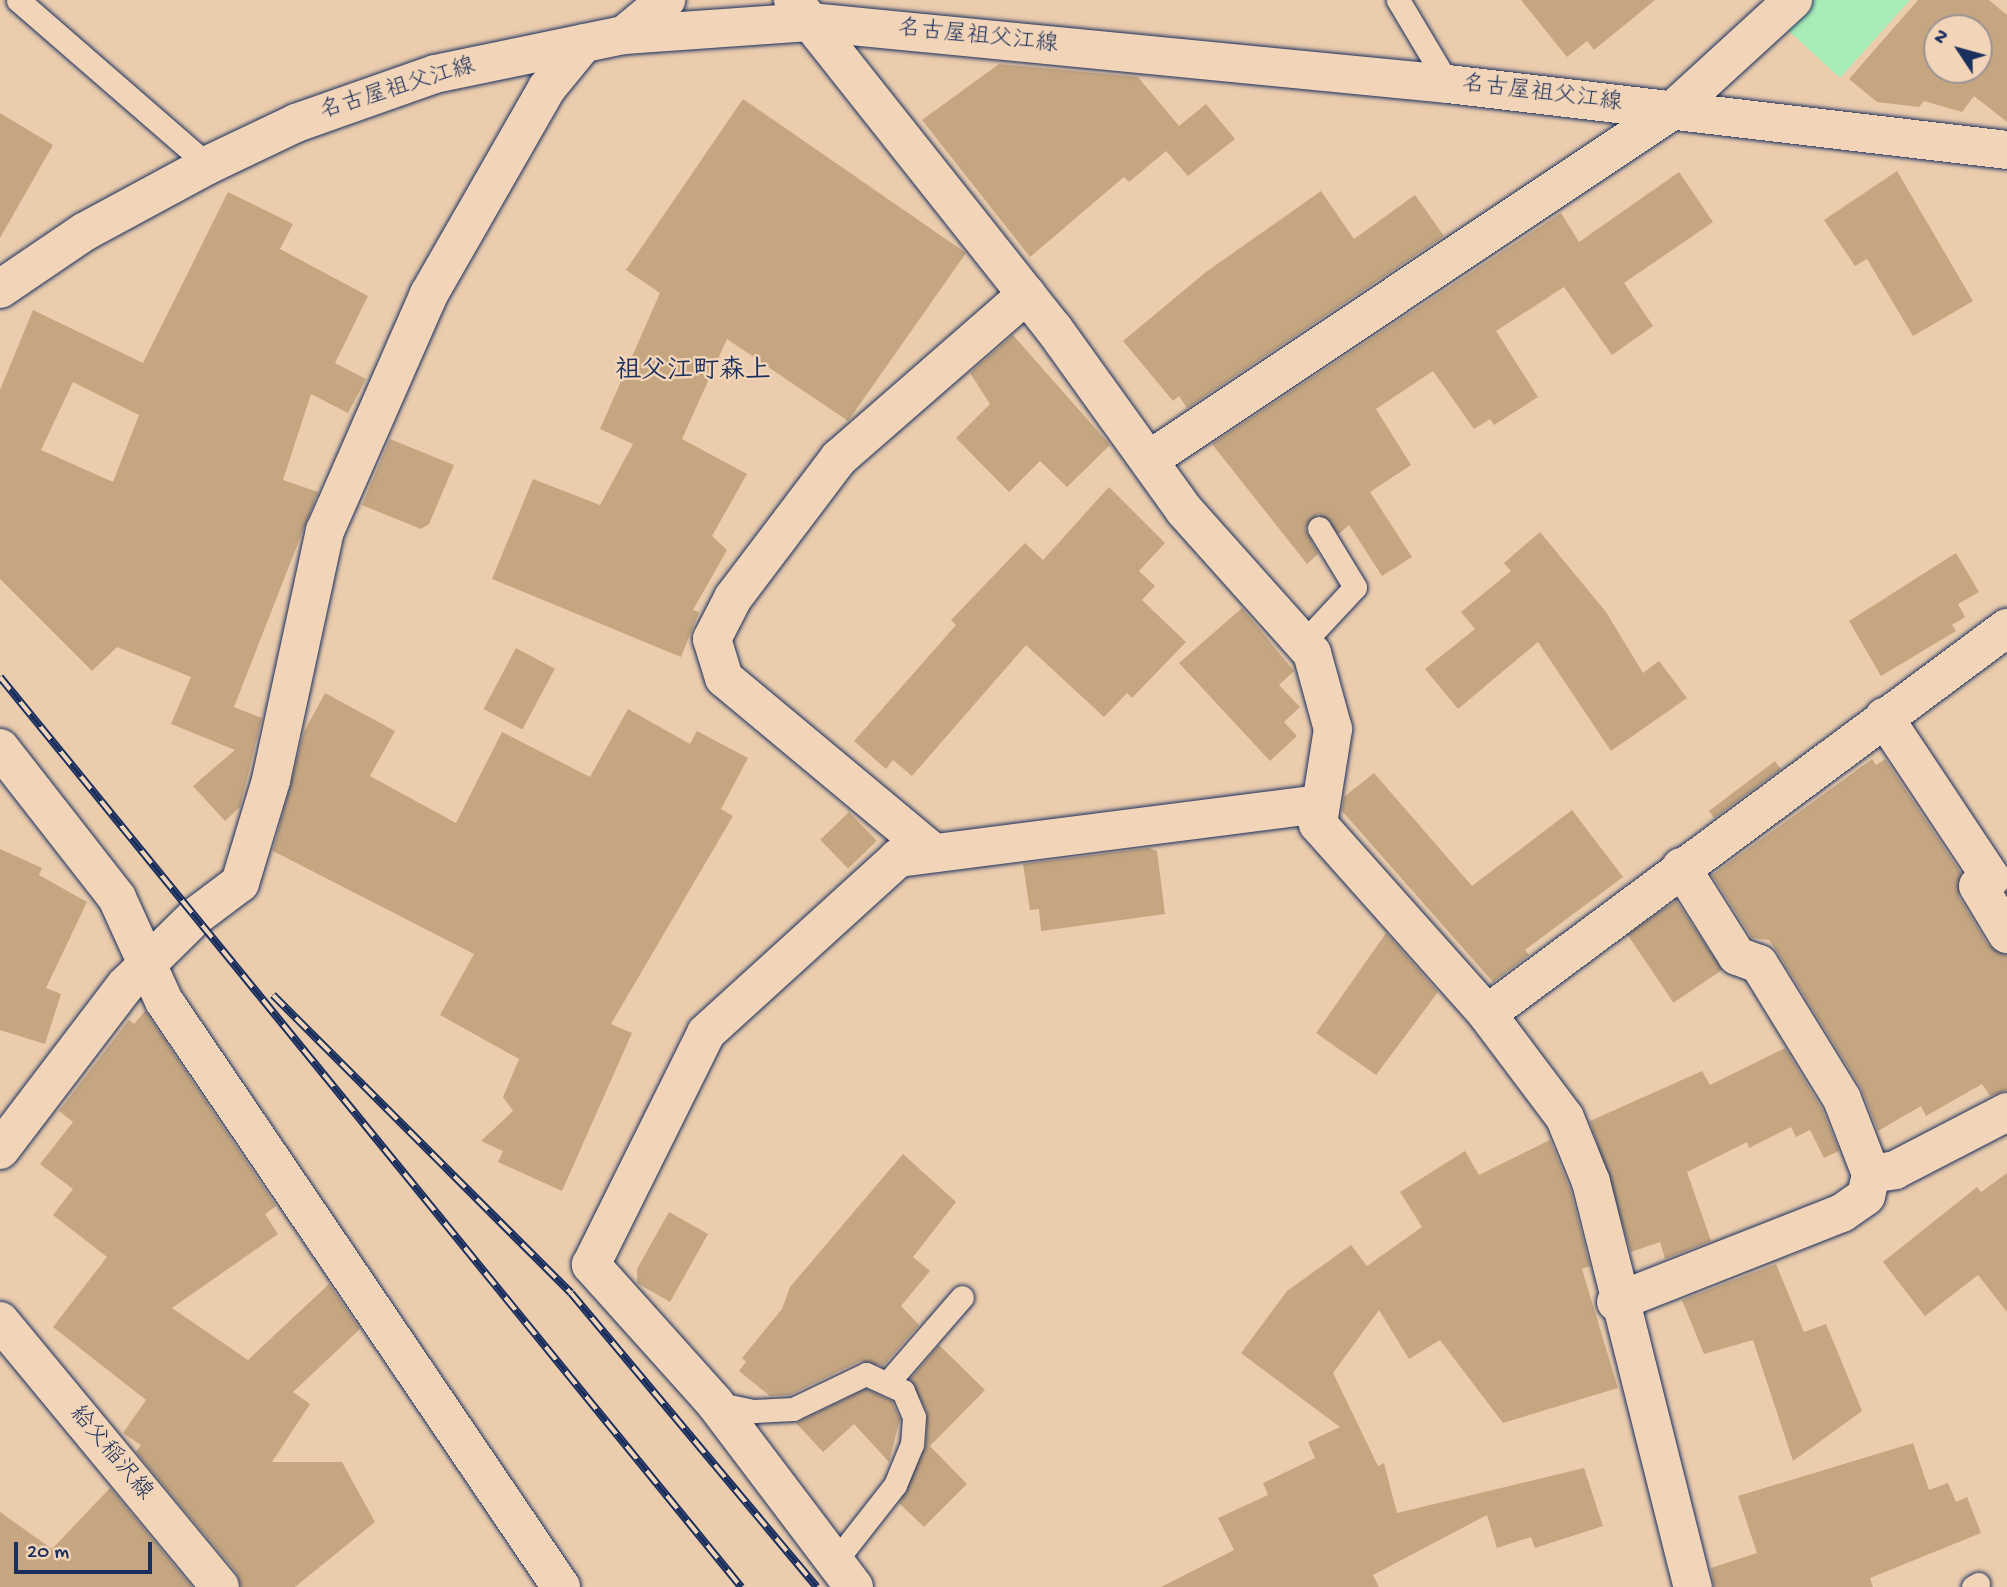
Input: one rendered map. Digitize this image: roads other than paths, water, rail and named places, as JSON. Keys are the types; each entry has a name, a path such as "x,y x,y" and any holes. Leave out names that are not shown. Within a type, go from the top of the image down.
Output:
{"street":[{"path":"624,35 666,0"},
{"path":"1149,460 1673,110 1793,0"},
{"name":"名古屋祖父江線","path":"0,289 84,232 208,165 296,123 435,74 624,35 801,11 2007,150"},
{"path":"801,11 1027,294 1184,510 1303,643 1328,699 1333,729 1318,804 1318,824 1487,1014 1565,1118 1591,1182 1616,1302 1693,1587"},
{"path":"0,1150 149,960 240,883 271,780 326,531 429,294 547,88 584,43"},
{"path":"934,853 724,678 712,639 733,598 839,458 1027,294"},
{"path":"1487,1014 1681,867 2007,628"},
{"path":"1884,717 1990,878 1978,886 2007,934"},
{"path":"0,748 117,898 149,960 164,1001 561,1587"},
{"path":"845,1573 715,1403 591,1265 706,1032 898,858 1318,804"},
{"path":"1616,1302 1842,1213 1866,1196 1871,1174 1842,1099 1759,964 1737,956 1681,867"},
{"path":"1871,1174 1895,1170 2007,1112"},
{"name":"給父稲沢線","path":"0,1321 219,1587"}],"lane":[{"path":"19,0 208,165"},
{"path":"1398,0 1448,84"},
{"path":"1303,643 1355,587 1319,528"},
{"path":"889,1381 962,1297"},
{"path":"715,1403 754,1411 793,1409 866,1374 889,1381 903,1391 914,1417 912,1444 895,1485 845,1573"}],"railway":[{"path":"0,677 741,1587"},
{"path":"273,995 571,1293 817,1587"}],"district":[{"name":"祖父江町森上","path":"693,373"}]}
